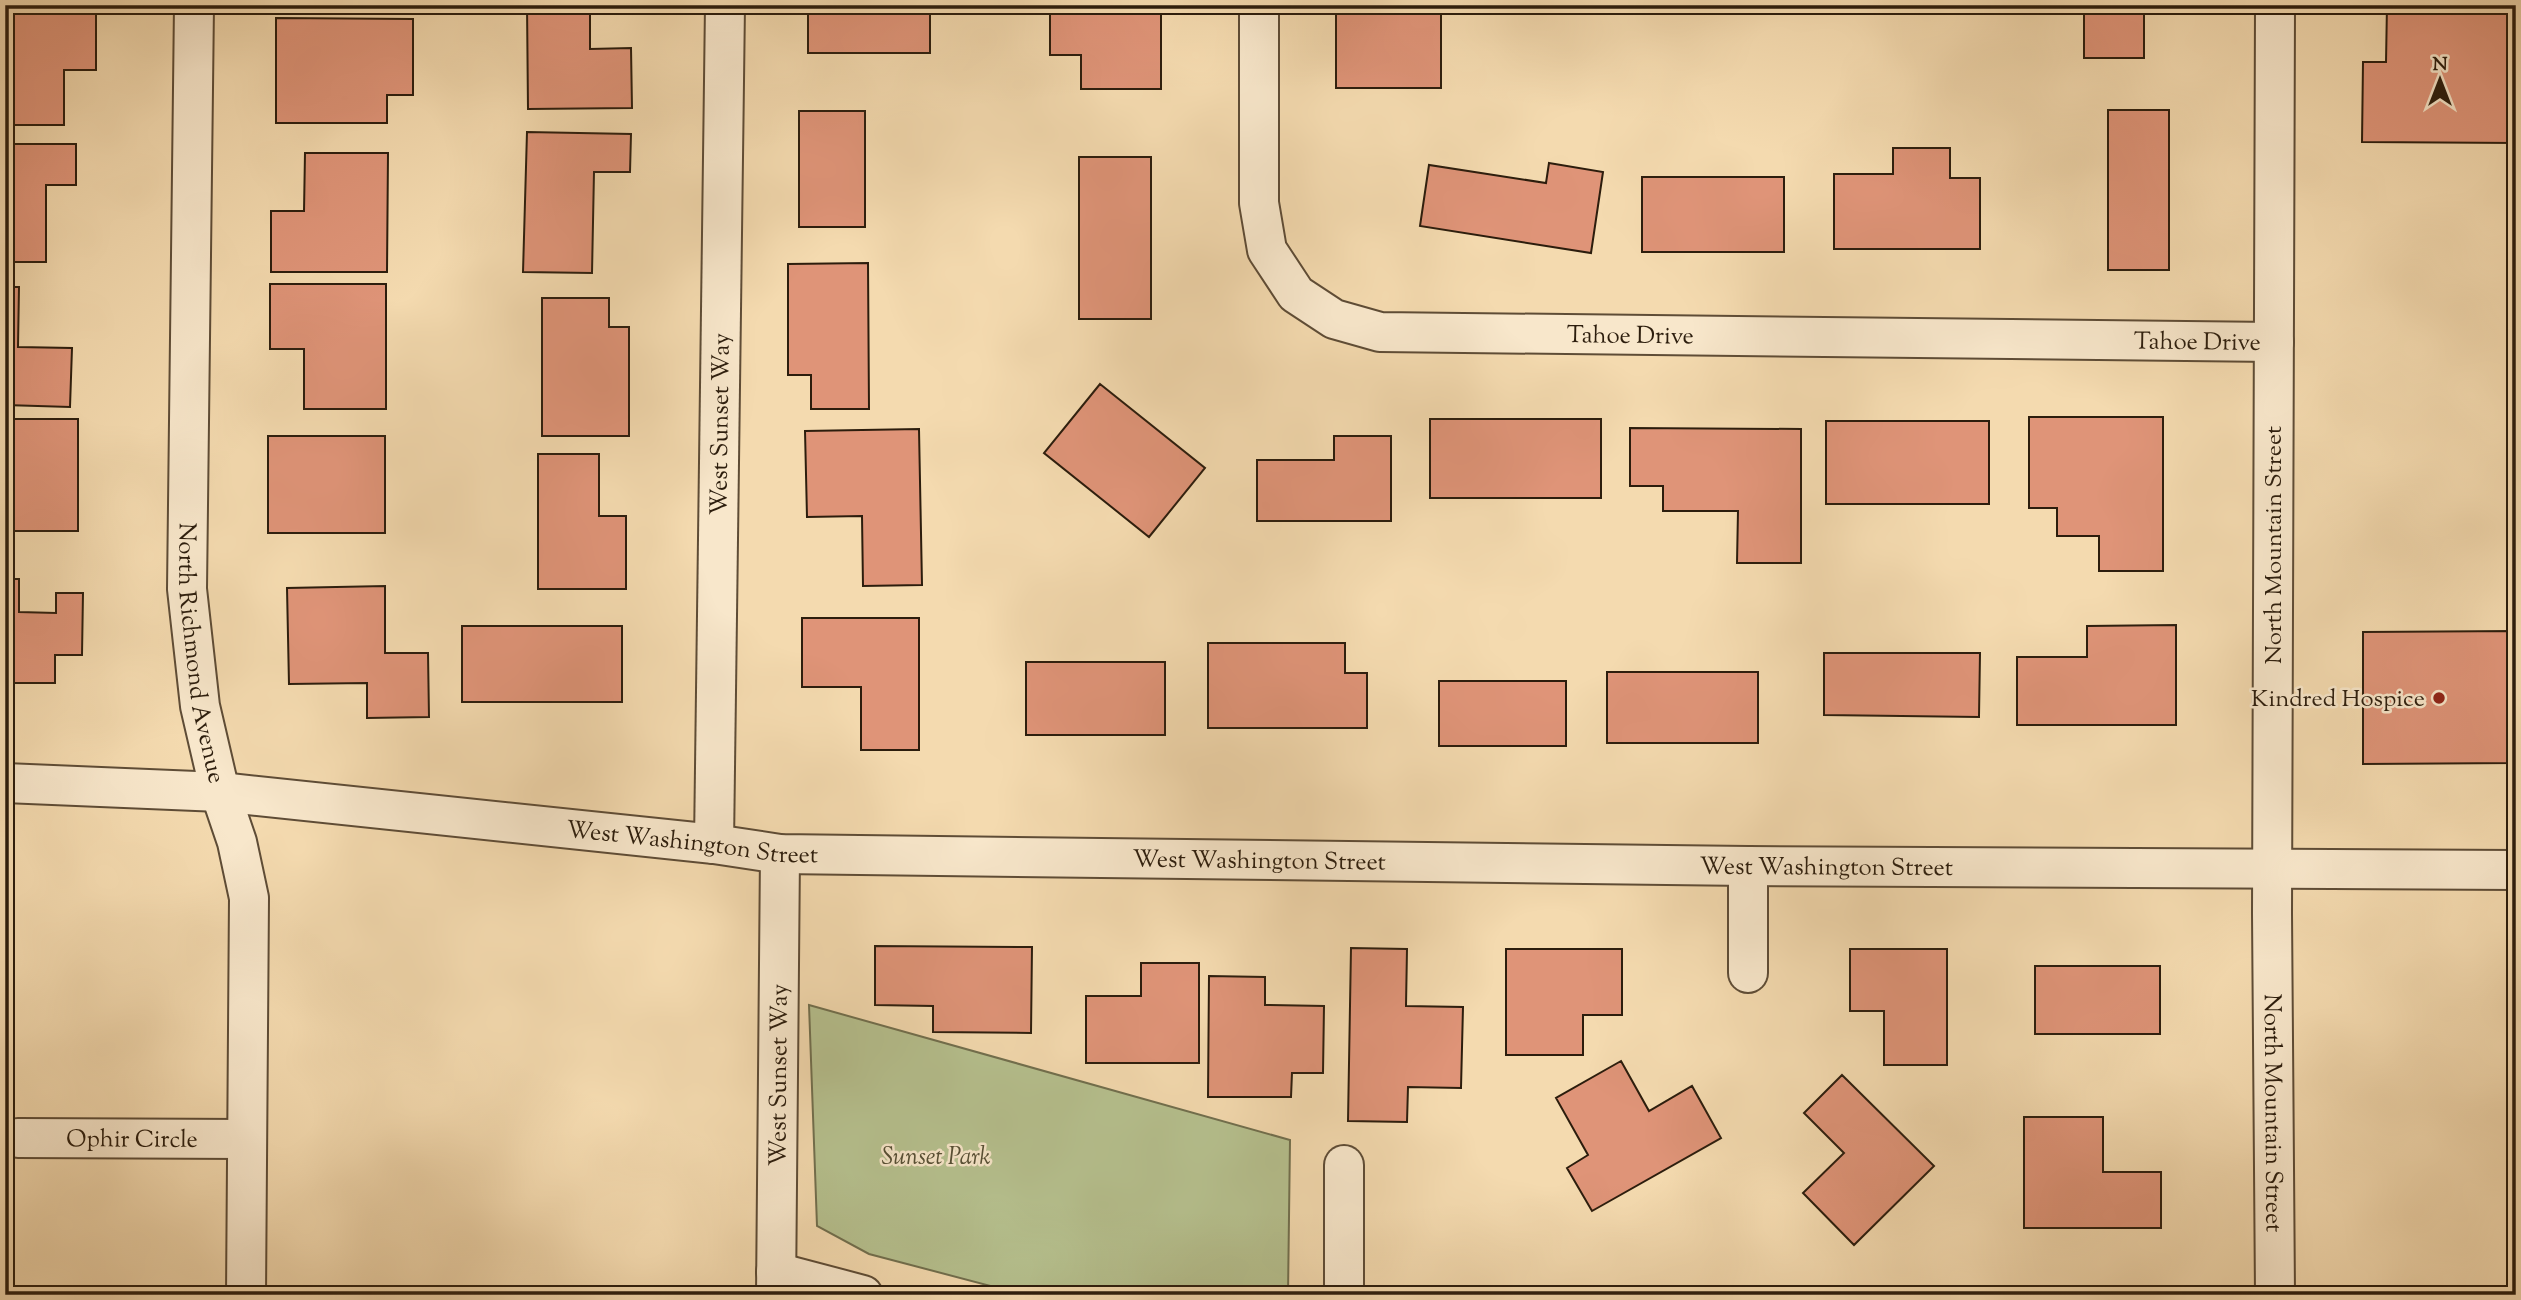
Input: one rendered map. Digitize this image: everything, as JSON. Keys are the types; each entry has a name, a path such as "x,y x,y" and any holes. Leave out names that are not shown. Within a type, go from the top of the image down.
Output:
{"street":[{"name":"North Richmond Avenue","path":"194,5 187,589 200,706 220,792 237,842 248,898 246,1295"},
{"name":"West Sunset Way","path":"714,844 725,5"},
{"name":"Tahoe Drive","path":"1259,5 1259,203 1268,250 1296,295 1334,319 1380,332 2274,342"},
{"name":"North Mountain Street","path":"2275,5 2272,867 2275,1295"},
{"name":"West Washington Street","path":"5,783 220,792 714,844 780,854 1748,866 2516,870"},
{"name":"West Sunset Way","path":"776,1283 780,854"},
{"path":"1748,866 1748,973"},
{"name":"Ophir Circle","path":"18,1138 247,1139"},
{"path":"1343,1166 1343,1295"},
{"path":"776,1283 863,1295"}],"green space":[{"name":"Sunset Park","path":"809,1005 1290,1140 1288,1295 1025,1295 869,1254 817,1226"}],"building":[{"path":"527,5 590,5 590,49 631,48 632,108 528,109"},
{"path":"808,5 930,5 930,53 808,53"},
{"path":"1050,5 1161,5 1161,89 1081,89 1081,55 1050,55"},
{"path":"1336,5 1441,5 1441,88 1336,88"},
{"path":"1639,5 1799,5 1799,11 1639,12"},
{"path":"2070,5 2144,5 2144,58 2084,58 2084,9 2070,9"},
{"path":"2387,5 2516,5 2516,143 2362,142 2363,62 2386,62"},
{"path":"5,9 96,9 96,70 64,70 64,125 5,125"},
{"path":"276,18 413,19 413,95 387,95 387,123 276,123"},
{"path":"2108,110 2169,110 2169,270 2108,270"},
{"path":"799,111 865,111 865,227 799,227"},
{"path":"527,132 631,134 630,172 594,172 592,273 523,272"},
{"path":"5,144 76,144 76,185 46,185 46,262 5,262"},
{"path":"1893,148 1950,148 1950,178 1980,178 1980,249 1834,249 1834,174 1893,174"},
{"path":"305,153 388,153 387,272 271,272 271,211 304,211"},
{"path":"1079,157 1151,157 1151,319 1079,319"},
{"path":"1549,163 1603,172 1591,253 1420,226 1429,165 1546,183"},
{"path":"1642,177 1784,177 1784,252 1642,252"},
{"path":"868,263 869,409 811,409 811,375 788,375 788,264"},
{"path":"270,284 386,284 386,409 304,409 304,349 270,349"},
{"path":"5,287 19,287 18,347 72,348 70,407 5,405"},
{"path":"542,298 609,298 609,327 629,327 629,436 542,436"},
{"path":"1100,384 1205,468 1149,537 1044,453"},
{"path":"2029,417 2163,417 2163,571 2099,571 2099,536 2057,536 2057,508 2029,508"},
{"path":"5,419 78,419 78,531 5,531"},
{"path":"1430,419 1601,419 1601,498 1430,498"},
{"path":"1826,421 1989,421 1989,504 1826,504"},
{"path":"1630,428 1801,429 1801,563 1737,563 1738,511 1663,511 1663,486 1630,486"},
{"path":"919,429 922,585 863,586 862,516 807,517 805,431"},
{"path":"268,436 385,436 385,533 268,533"},
{"path":"1334,436 1391,436 1391,521 1257,521 1257,460 1334,460"},
{"path":"538,454 599,454 599,516 626,516 626,589 538,589"},
{"path":"5,579 19,579 19,612 56,613 56,593 83,593 82,655 55,655 55,683 5,683"},
{"path":"385,586 385,653 428,653 429,717 367,718 367,683 289,684 287,588"},
{"path":"802,618 919,618 919,750 861,750 861,687 802,687"},
{"path":"2176,625 2176,725 2017,725 2017,657 2087,657 2087,626"},
{"path":"462,626 622,626 622,702 462,702"},
{"name":"Kindred Hospice","path":"2516,631 2516,763 2363,764 2363,632"},
{"path":"1208,643 1345,643 1345,673 1367,673 1367,728 1208,728"},
{"path":"1824,653 1980,653 1979,717 1824,715"},
{"path":"1026,662 1165,662 1165,735 1026,735"},
{"path":"1607,672 1758,672 1758,743 1607,743"},
{"path":"1439,681 1566,681 1566,746 1439,746"},
{"path":"875,946 1032,947 1031,1033 933,1032 933,1006 875,1005"},
{"path":"1351,948 1407,949 1406,1006 1463,1007 1461,1088 1408,1087 1407,1122 1348,1121"},
{"path":"1506,949 1622,949 1622,1015 1583,1015 1583,1055 1506,1055"},
{"path":"1850,949 1947,949 1947,1065 1884,1065 1884,1011 1850,1011"},
{"path":"1141,963 1199,963 1199,1063 1086,1063 1086,996 1141,996"},
{"path":"2035,966 2160,966 2160,1034 2035,1034"},
{"path":"1209,976 1265,977 1265,1005 1324,1006 1323,1073 1292,1073 1291,1097 1208,1097"},
{"path":"1621,1061 1649,1111 1692,1086 1721,1138 1592,1211 1567,1168 1588,1155 1556,1098"},
{"path":"1842,1075 1934,1166 1854,1245 1803,1193 1844,1153 1804,1113"},
{"path":"2024,1117 2103,1117 2103,1172 2161,1172 2161,1228 2024,1228"}],"place":[{"name":"Kindred Hospice","path":"2439,698"}]}
